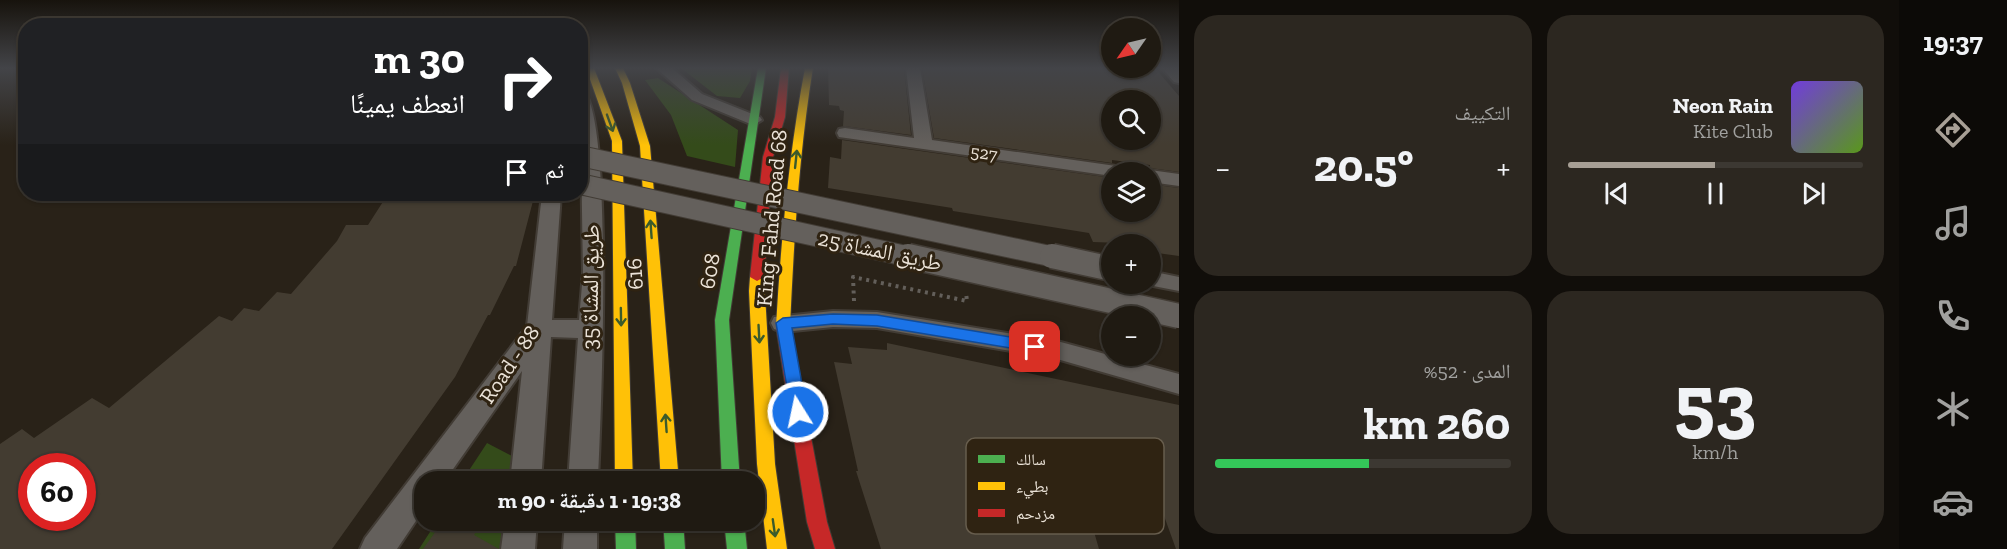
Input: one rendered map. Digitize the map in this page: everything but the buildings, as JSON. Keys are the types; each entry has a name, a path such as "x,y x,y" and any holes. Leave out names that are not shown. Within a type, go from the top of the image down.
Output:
{"main road":[{"name":"616","path":"599,94 617,141 624,471"},
{"name":"616","path":"629,94 645,146 669,471"},
{"name":"608","path":"730,471 722,320 758,94"},
{"name":"King Fahd Road 68","path":"777,549 766,464 756,291 768,157 780,117 782,94"},
{"name":"King Fahd Road 68","path":"804,94 787,249 783,323 817,522 825,549"},
{"path":"625,531 626,549"},
{"path":"674,531 675,549"},
{"path":"735,531 737,549"}],"street":[{"path":"694,94 754,120"},
{"path":"917,94 924,145"},
{"name":"طريق المشاة 35","path":"583,471 589,329 594,273 588,119"},
{"name":"527","path":"845,133 1101,169"},
{"path":"588,158 1101,267"},
{"path":"1161,178 1179,180"},
{"name":"طريق المشاة 25","path":"588,186 1179,316"},
{"name":"Road - 88","path":"434,471 539,328 550,201"},
{"path":"1161,280 1179,284"},
{"path":"783,323 833,319 877,321 1057,350 1179,384"},
{"path":"526,471 539,328 589,329"},
{"name":"Road - 88","path":"377,549 414,498"},
{"path":"518,549 520,531"},
{"path":"580,549 581,531"}],"path":[{"path":"854,277 967,302"}],"green space":[{"path":"655,94 682,94 738,130 735,167 687,156 671,115"},
{"path":"714,94 743,94 740,98 717,96"},
{"path":"487,443 512,456 510,471 469,471"},
{"path":"431,531 502,531 500,549 419,549"}],"traffic: fast":[{"path":"730,471 722,320 758,94"},
{"path":"625,531 626,549"},
{"path":"674,531 675,549"},
{"path":"735,531 737,549"}],"traffic: slow":[{"path":"599,94 617,141 624,471"},
{"path":"629,94 645,146 669,471"},
{"path":"783,326 787,248 804,94"},
{"path":"757,277 766,464 777,549"}],"traffic: jam":[{"path":"757,277 768,157 780,117 782,94"},
{"path":"783,326 817,522 825,549"}],"route":[{"path":"798,412 783,323 833,319 877,321 1035,347"}]}
